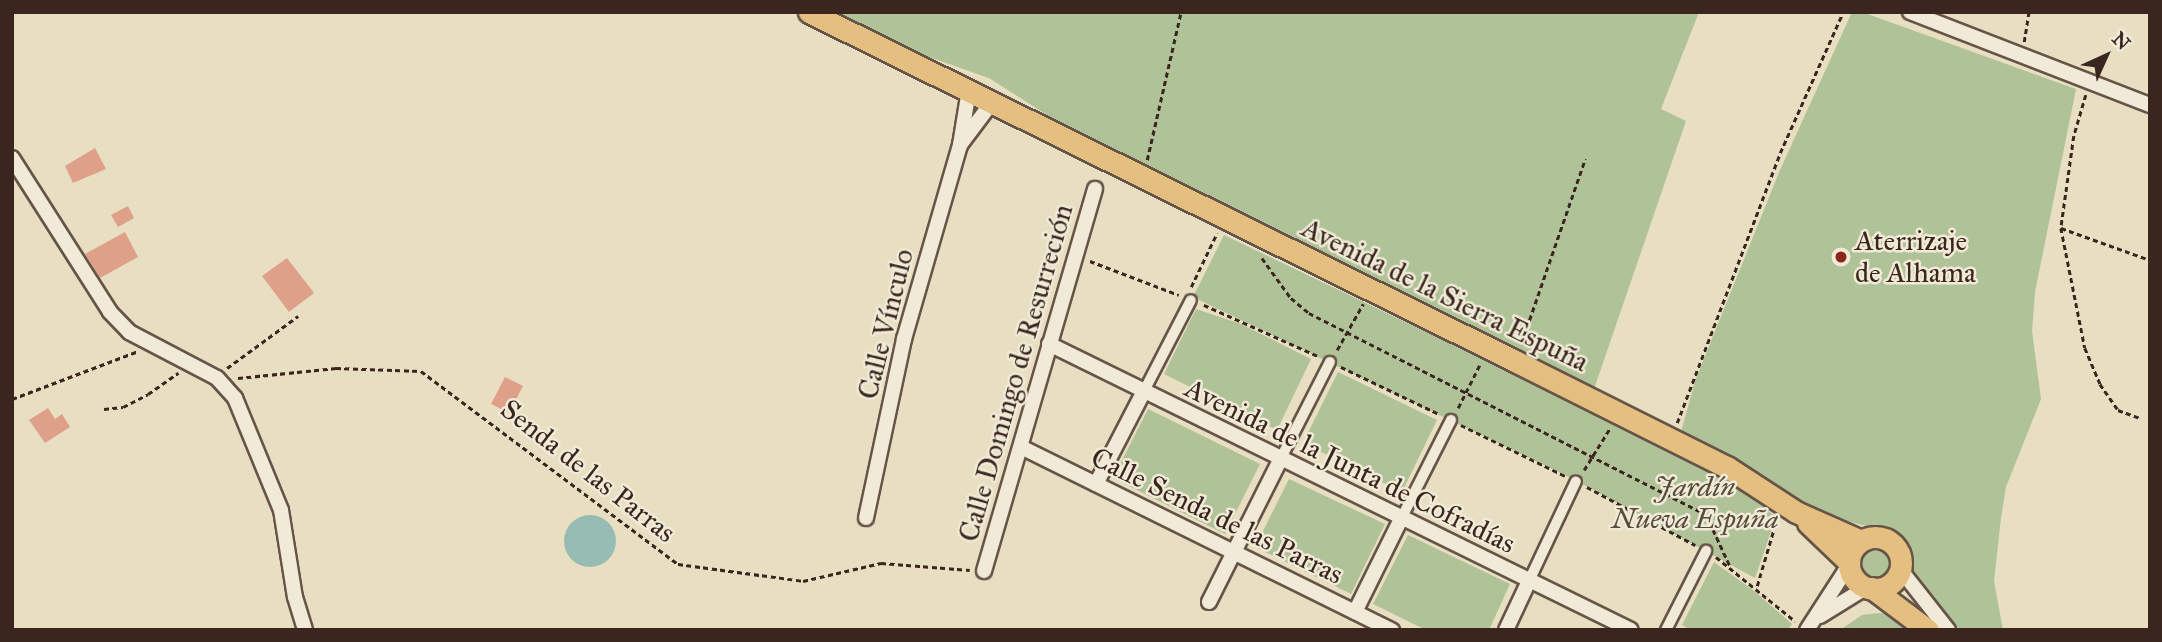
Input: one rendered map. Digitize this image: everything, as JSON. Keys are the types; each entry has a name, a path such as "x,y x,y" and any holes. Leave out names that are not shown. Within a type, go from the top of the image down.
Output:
{"main road":[{"name":"Avenida de la Sierra Espuña","path":"809,12 1727,467 1787,512 1849,564"},
{"name":"Avenida de la Sierra Espuña","path":"969,90 977,83 1003,93 1065,137"},
{"name":"Avenida de la Sierra Espuña","path":"1787,512 1861,541"},
{"path":"1928,630 1855,579 1849,564 1861,541 1886,540 1898,552 1898,573 1936,630"},
{"path":"1870,588 1885,586 1898,573"}],"street":[{"path":"1910,12 2144,102"},
{"name":"Calle Vínculo","path":"866,518 904,339 960,145 969,90"},
{"name":"Calle Vínculo","path":"960,145 993,101"},
{"path":"12,158 110,313 129,332 154,342 217,378 235,398 281,510 305,630"},
{"name":"Calle Domingo de Resurreción","path":"985,571 1094,189"},
{"path":"1096,484 1191,300"},
{"name":"Avenida de la Junta de Cofradías","path":"1049,344 1280,460 1631,630"},
{"path":"1209,602 1330,362"},
{"path":"1355,612 1451,420"},
{"name":"Calle Senda de las Parras","path":"1021,447 1392,630"},
{"path":"1506,630 1576,481"},
{"path":"1667,630 1706,551"},
{"path":"1809,621 1849,564"},
{"path":"1898,573 1948,630"},
{"path":"1809,621 1870,588"}],"path":[{"path":"1142,176 1181,12"},
{"path":"1674,429 1780,153 1843,12"},
{"path":"2022,55 2029,12"},
{"path":"2090,81 2074,136 2061,228 2085,348 2100,384 2118,410 2140,418"},
{"path":"1516,361 1585,159"},
{"path":"1086,259 1185,298 1220,227"},
{"path":"2061,228 2150,260"},
{"path":"1260,253 1291,298 1309,313 1593,454 1706,514 1731,568"},
{"path":"1330,362 1366,299"},
{"path":"1191,300 1260,326 1576,481 1706,551 1756,587 1797,622 1809,621"},
{"path":"217,378 298,316"},
{"path":"12,399 116,362 154,342"},
{"path":"1451,420 1483,356"},
{"path":"104,409 123,407 148,394 190,361"},
{"name":"Senda de las Parras","path":"217,378 336,368 421,371 473,406 678,564 803,581 881,563 985,571"},
{"path":"1576,481 1615,420"},
{"path":"1756,587 1787,512"}],"green space":[{"path":"833,12 1699,12 1661,109 1686,121 1594,389 1074,132 989,78 909,50"},
{"path":"1852,12 1862,12 2076,89 2035,292 2032,331 2041,399 2006,487 2001,518 1994,581 2003,630 1958,630 1916,581 1907,546 1891,532 1830,517 1681,432 1695,381 1780,170"},
{"name":"Jardín Nueva Espuña","path":"1224,235 1653,441 1747,493 1776,517 1755,578 1575,480 1193,297"},
{"path":"1196,309 1241,324 1311,359 1277,430 1164,374"},
{"path":"1338,372 1437,420 1402,492 1303,443"},
{"path":"1148,409 1260,464 1225,534 1113,478"},
{"path":"1289,479 1385,524 1351,594 1255,547"},
{"path":"1408,535 1510,584 1489,630 1426,630 1373,604"},
{"path":"1874,545 1887,550 1892,563 1887,576 1874,581 1861,576 1856,563 1861,550"},
{"path":"1714,562 1754,591 1792,624 1787,630 1691,630 1682,625"},
{"path":"1889,614 1913,630 1840,630 1862,615"}],"water":[{"path":"590,515 609,522 616,541 609,560 590,567 571,560 564,541 571,522"}],"building":[{"path":"95,148 106,169 73,183 65,166"},
{"path":"128,206 134,218 118,227 111,215"},
{"path":"125,232 138,257 100,278 85,254"},
{"path":"287,258 314,293 289,312 262,276"},
{"path":"505,377 523,386 509,413 491,404"},
{"path":"48,408 55,419 62,414 70,427 45,443 29,420"}],"place":[{"name":"Aterrizaje de Alhama","path":"1841,257"}]}
